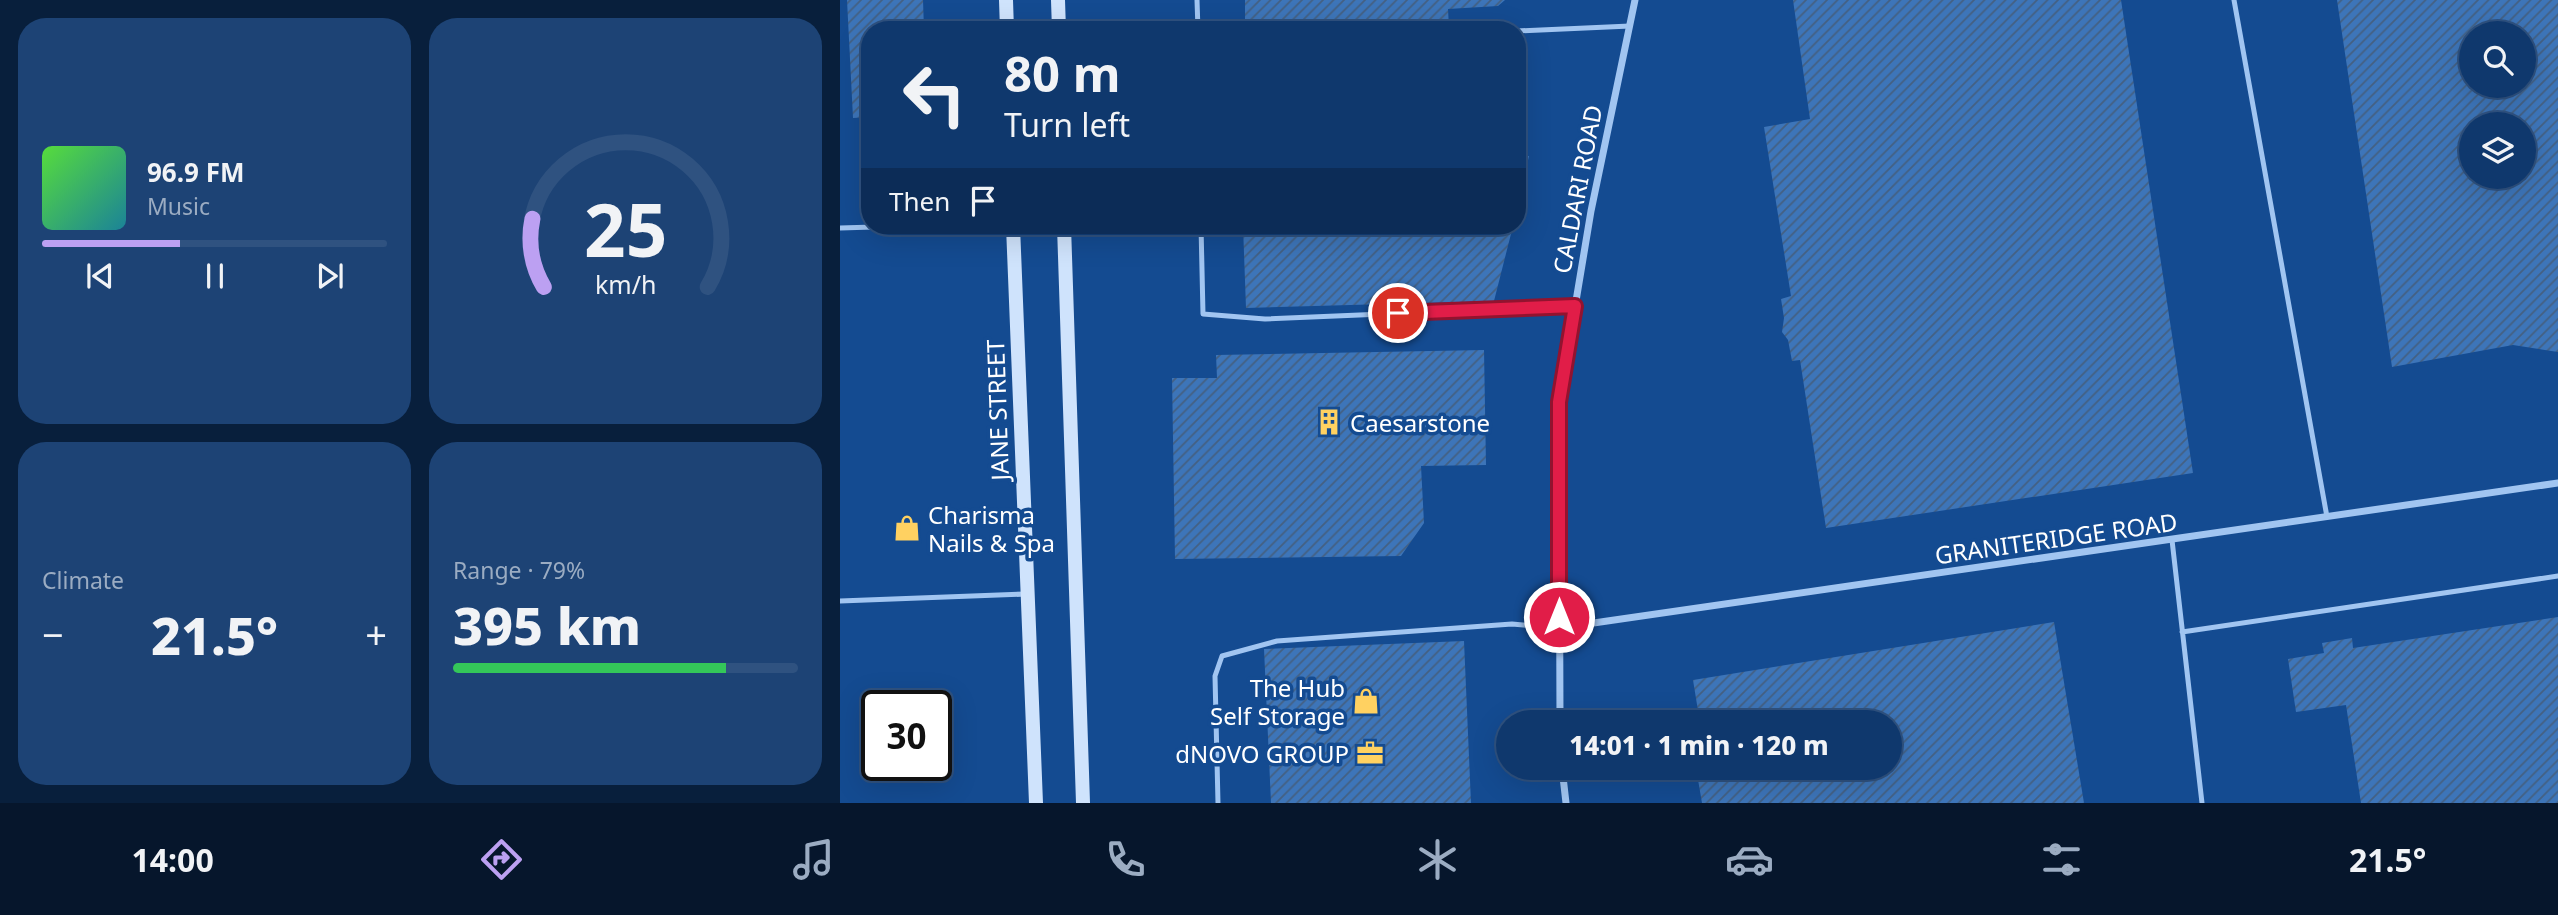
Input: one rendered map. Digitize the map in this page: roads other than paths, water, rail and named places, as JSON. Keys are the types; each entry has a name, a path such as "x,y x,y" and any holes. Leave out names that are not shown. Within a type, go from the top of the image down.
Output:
{"main road":[{"path":"1006,0 1007,21"},
{"path":"1058,0 1059,21"},
{"name":"JANE STREET","path":"1013,235 1036,803"},
{"path":"1064,235 1083,803"}],"street":[{"name":"CALDARI ROAD","path":"1560,710 1559,402 1591,211 1635,0"},
{"name":"GRANITERIDGE ROAD","path":"1559,628 2558,482"},
{"path":"1563,780 1566,803"}],"lane":[{"path":"1197,0 1198,21"},
{"path":"2234,0 2328,517"},
{"path":"1526,31 1630,26"},
{"path":"840,228 861,227"},
{"path":"1201,235 1203,314 1265,319 1575,306"},
{"path":"2172,540 2202,803"},
{"path":"2182,632 2558,576"},
{"path":"840,601 1026,594"},
{"path":"1218,803 1215,676 1222,656 1277,641 1512,624 1559,628"}],"place":[{"name":"Caesarstone","path":"1329,422"},
{"name":"Charisma Nails & Spa","path":"907,528"},
{"name":"The Hub Self Storage","path":"1366,701"},
{"name":"dNOVO GROUP","path":"1370,753"}]}
